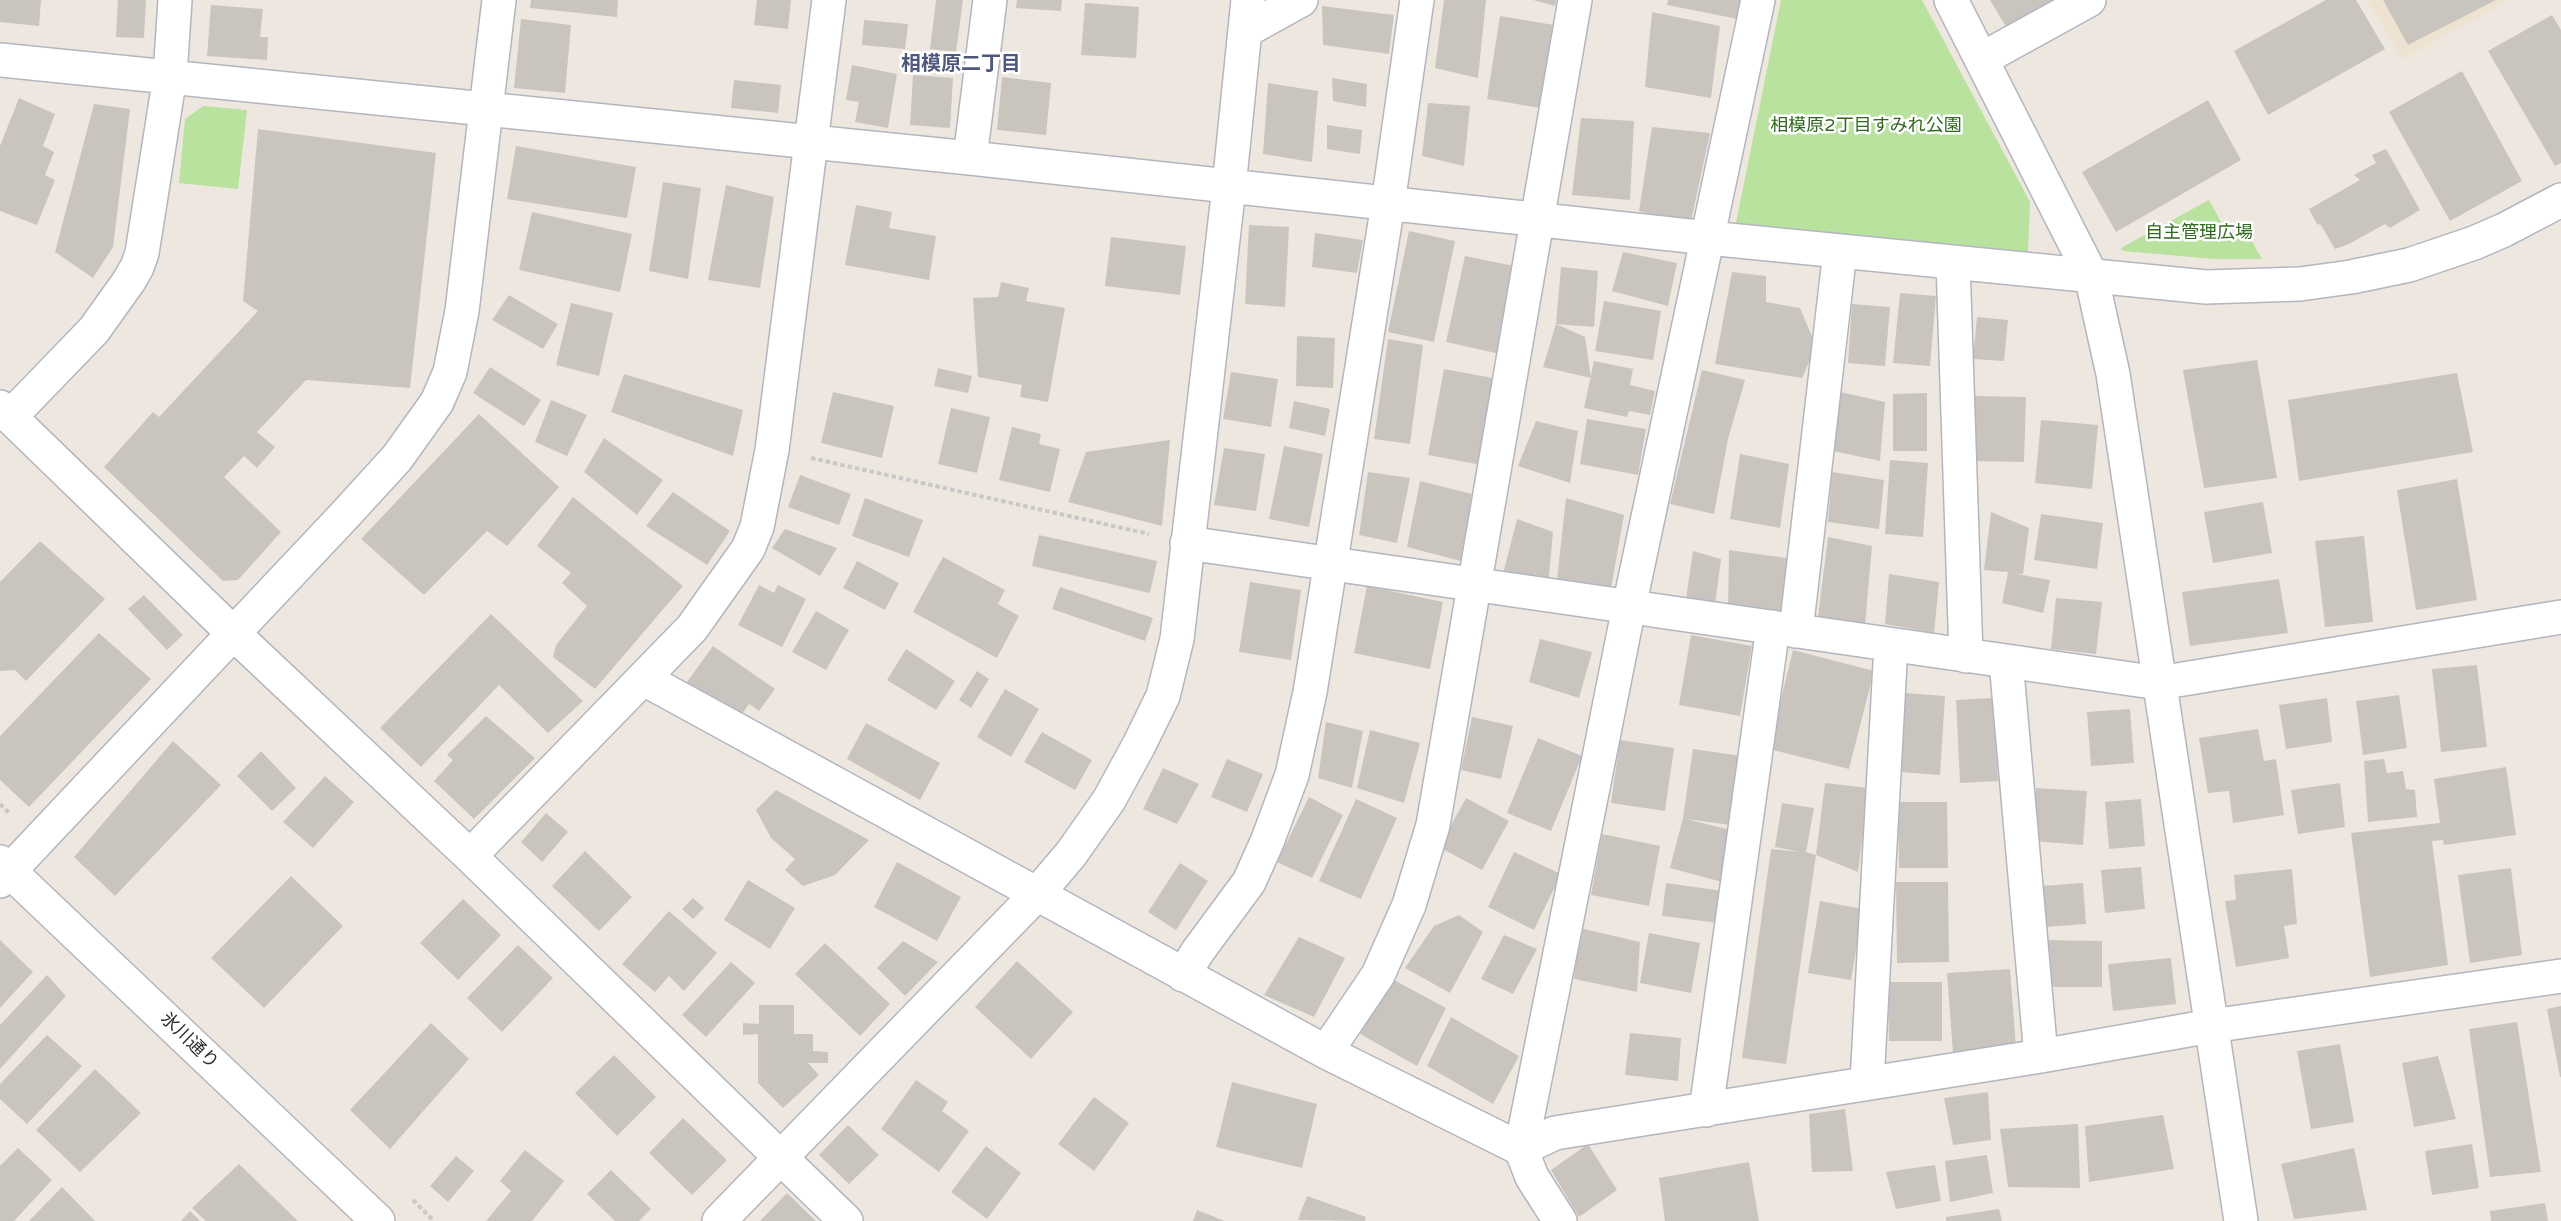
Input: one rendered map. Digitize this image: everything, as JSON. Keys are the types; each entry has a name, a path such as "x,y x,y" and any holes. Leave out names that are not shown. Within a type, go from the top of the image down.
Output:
{"street":[{"path":"175,0 170,76 144,241 137,267 94,330 5,412 233,633 470,856 846,1221"},
{"path":"3,871 233,633 397,458 437,402 450,372 462,311 499,0"},
{"path":"470,856 692,628 748,549 757,527 772,450 829,0"},
{"path":"970,158 990,0"},
{"path":"719,1221 1036,894 1071,854 1109,800 1163,696 1177,639 1229,187 1246,15 1301,0"},
{"path":"1183,975 1249,882 1292,775 1310,692 1388,204 1417,0"},
{"path":"1326,1052 1378,975 1409,905 1433,825 1575,0"},
{"path":"1560,1221 1532,1177 1521,1149 1629,607 1758,0"},
{"path":"1951,0 2091,275 2113,374 2241,1221"},
{"path":"1982,59 2089,0"},
{"path":"0,60 487,108 1708,238 2166,284 2233,287 2300,284 2351,277 2409,265 2474,243 2561,200"},
{"path":"1706,1110 1784,629 1840,251"},
{"path":"1953,262 1966,656"},
{"path":"1187,543 2159,683 2561,617"},
{"path":"1867,1082 1891,645"},
{"path":"2006,661 2042,1056"},
{"path":"644,679 1326,1052 1521,1149"},
{"name":"氷川通り","path":"3,871 378,1221"},
{"path":"1521,1149 1555,1133 2042,1056 2211,1026 2561,976"}],"path":[{"path":"772,450 1187,543"}],"shaded area":[{"path":"2367,0 2509,0 2402,59"}],"green space":[{"name":"相模原2丁目すみれ公園","path":"1781,0 1922,0 2030,202 2028,252 1736,223"},
{"path":"203,106 247,110 238,189 179,183 185,119"},
{"name":"自主管理広場","path":"2209,200 2232,242 2247,233 2262,259 2214,259 2123,251 2121,248"}],"building":[{"path":"0,0 41,0 39,26 0,22"},
{"path":"118,0 146,0 144,38 116,37"},
{"path":"531,0 618,0 617,17 530,8"},
{"path":"757,0 791,0 788,29 754,25"},
{"path":"936,0 963,0 956,52 930,49"},
{"path":"1017,0 1062,0 1061,11 1016,8"},
{"path":"1444,0 1486,0 1478,78 1435,68"},
{"path":"1533,0 1556,0 1555,6"},
{"path":"1668,0 1742,0 1738,19 1667,5"},
{"path":"1990,0 2058,0 2008,30"},
{"path":"2326,0 2356,0 2385,49 2268,115 2234,51"},
{"path":"2383,0 2496,0 2408,45"},
{"path":"1085,3 1139,7 1136,58 1081,55"},
{"path":"211,5 263,9 260,37 268,37 267,60 207,56"},
{"path":"1322,6 1394,15 1389,54 1323,45"},
{"path":"1652,12 1720,26 1711,98 1645,87"},
{"path":"2552,15 2561,30 2561,163 2555,166 2488,51"},
{"path":"1500,16 1554,25 1540,108 1487,99"},
{"path":"521,19 571,25 565,93 514,88"},
{"path":"864,20 908,24 905,49 862,45"},
{"path":"852,65 897,74 888,128 855,122 859,102 846,100"},
{"path":"2462,71 2522,181 2450,221 2389,112"},
{"path":"913,75 953,78 950,128 910,125"},
{"path":"1002,77 1051,83 1046,135 997,130"},
{"path":"1332,78 1367,84 1366,107 1333,101"},
{"path":"734,80 781,85 778,113 731,108"},
{"path":"1268,83 1318,91 1312,162 1263,154"},
{"path":"19,98 55,114 43,146 54,152 45,175 55,180 37,225 0,211 0,146"},
{"path":"2208,100 2241,160 2116,232 2082,172"},
{"path":"1428,103 1470,106 1464,166 1422,156"},
{"path":"94,104 130,109 113,247 93,278 55,252"},
{"path":"1581,118 1634,121 1630,200 1572,195"},
{"path":"1327,125 1362,130 1360,154 1327,149"},
{"path":"1652,127 1710,133 1690,226 1639,211"},
{"path":"258,129 436,153 410,388 306,380 257,432 275,447 257,468 244,456 224,477 281,532 238,580 223,581 104,467 153,412 159,417 258,311 243,301"},
{"path":"516,146 636,167 627,218 507,199"},
{"path":"2386,149 2420,210 2390,228 2385,224 2335,249 2309,209 2360,180 2354,175 2376,163 2372,155"},
{"path":"663,182 701,188 688,279 649,271"},
{"path":"726,185 774,197 760,288 708,280"},
{"path":"856,205 892,212 889,228 936,236 929,280 845,265"},
{"path":"532,212 632,234 620,292 519,270"},
{"path":"1249,225 1289,227 1285,307 1245,304"},
{"path":"1409,231 1455,241 1434,342 1388,332"},
{"path":"1315,233 1363,240 1357,273 1312,267"},
{"path":"1111,237 1186,246 1180,295 1105,286"},
{"path":"1623,252 1677,263 1668,306 1612,291"},
{"path":"1465,256 1519,267 1500,354 1446,342"},
{"path":"1561,267 1598,271 1594,327 1556,324"},
{"path":"1732,272 1766,276 1766,302 1800,308 1816,346 1802,378 1715,364"},
{"path":"1001,282 1029,288 1026,301 1065,308 1048,402 1020,397 1022,385 978,377 973,298 998,297"},
{"path":"1900,293 1936,296 1930,366 1893,363"},
{"path":"509,295 558,324 543,349 492,320"},
{"path":"1604,301 1661,311 1653,360 1595,351"},
{"path":"571,303 613,313 599,376 556,365"},
{"path":"1852,304 1890,307 1885,366 1848,363"},
{"path":"1977,317 2008,320 2004,361 1973,359"},
{"path":"1556,324 1585,337 1591,378 1543,367"},
{"path":"1297,336 1335,338 1333,388 1296,386"},
{"path":"1388,339 1423,345 1410,444 1374,439"},
{"path":"2257,360 2277,478 2204,488 2183,370"},
{"path":"1594,361 1633,369 1630,385 1655,391 1650,415 1629,411 1627,417 1584,408"},
{"path":"490,367 541,400 524,426 473,393"},
{"path":"938,368 972,376 968,393 934,386"},
{"path":"1444,369 1498,379 1481,465 1428,455"},
{"path":"1702,370 1745,380 1728,439 1714,514 1670,504"},
{"path":"1231,372 1278,379 1271,427 1223,419"},
{"path":"2457,373 2473,452 2299,481 2288,400"},
{"path":"624,374 743,410 733,456 611,412"},
{"path":"833,392 894,406 882,458 821,443"},
{"path":"1840,392 1885,402 1880,461 1833,451"},
{"path":"1927,393 1927,451 1893,451 1893,394"},
{"path":"1975,396 2026,397 2024,462 1974,461"},
{"path":"551,400 587,415 567,456 535,442"},
{"path":"1294,401 1330,409 1325,436 1289,428"},
{"path":"951,408 990,417 977,473 938,464"},
{"path":"479,414 559,487 507,546 487,531 424,595 361,539"},
{"path":"1587,419 1646,429 1638,475 1580,464"},
{"path":"2041,420 2098,425 2092,489 2035,483"},
{"path":"1536,421 1578,431 1570,483 1518,466"},
{"path":"1012,427 1041,434 1039,444 1060,449 1050,492 999,480"},
{"path":"604,438 663,480 637,515 584,472"},
{"path":"1170,440 1162,526 1068,502 1086,452"},
{"path":"1284,446 1323,454 1309,527 1269,519"},
{"path":"1224,448 1265,454 1256,511 1214,505"},
{"path":"1740,454 1789,464 1780,528 1730,519"},
{"path":"1890,460 1928,463 1923,537 1885,534"},
{"path":"1368,472 1410,478 1397,543 1359,535"},
{"path":"1832,472 1884,480 1879,529 1828,522"},
{"path":"800,475 851,494 839,525 788,507"},
{"path":"2457,479 2477,600 2416,610 2397,490"},
{"path":"1420,481 1472,494 1461,561 1407,547"},
{"path":"673,492 730,531 707,565 646,526"},
{"path":"573,497 683,586 595,689 553,657 556,645 587,606 562,583 571,573 537,546"},
{"path":"865,498 923,520 909,557 852,536"},
{"path":"1566,498 1624,515 1610,594 1557,580"},
{"path":"2263,502 2272,553 2213,563 2204,512"},
{"path":"1991,512 2029,528 2023,574 2017,574 2050,580 2043,613 2002,603 2008,572 1984,570"},
{"path":"2041,514 2103,523 2097,569 2034,560"},
{"path":"1517,519 1553,532 1548,588 1502,578"},
{"path":"785,529 837,548 820,576 772,548"},
{"path":"1039,535 1157,561 1150,593 1032,566"},
{"path":"2364,536 2373,622 2325,627 2315,541"},
{"path":"1828,537 1872,546 1865,625 1818,617"},
{"path":"40,541 105,599 26,681 15,670 0,671 0,582"},
{"path":"1729,550 1793,559 1783,621 1728,615"},
{"path":"1693,551 1721,559 1714,613 1685,606"},
{"path":"943,557 1005,590 998,604 1019,616 997,658 913,612"},
{"path":"857,561 899,583 885,610 843,588"},
{"path":"1889,574 1939,582 1934,633 1885,624"},
{"path":"2279,579 2288,633 2190,646 2182,592"},
{"path":"1250,582 1301,590 1291,660 1239,652"},
{"path":"759,585 774,593 778,585 806,599 782,647 738,625"},
{"path":"1367,586 1443,602 1430,669 1354,653"},
{"path":"1060,587 1153,618 1145,641 1052,609"},
{"path":"144,595 183,635 167,650 128,609"},
{"path":"2056,598 2102,602 2096,654 2051,649"},
{"path":"816,611 849,630 826,670 792,652"},
{"path":"491,614 583,701 548,733 499,685 421,767 380,728"},
{"path":"99,633 151,679 29,807 0,780 0,736"},
{"path":"1691,635 1752,646 1740,716 1679,705"},
{"path":"1540,639 1592,652 1579,698 1529,682"},
{"path":"713,646 775,689 759,711 749,704 736,723 684,686"},
{"path":"906,649 955,681 936,710 887,680"},
{"path":"1793,650 1874,671 1849,769 1769,749"},
{"path":"2477,665 2487,747 2441,752 2432,669"},
{"path":"977,671 989,679 971,708 959,700"},
{"path":"1005,689 1039,709 1011,757 977,737"},
{"path":"1905,693 1945,696 1940,775 1900,772"},
{"path":"2399,695 2407,748 2363,755 2356,701"},
{"path":"1993,698 1998,781 1960,783 1956,700"},
{"path":"2327,698 2332,742 2286,749 2279,705"},
{"path":"2130,709 2134,763 2091,766 2087,712"},
{"path":"486,716 535,758 474,819 434,781 453,760 447,755"},
{"path":"1472,717 1513,726 1501,779 1461,770"},
{"path":"1326,722 1363,731 1352,788 1318,778"},
{"path":"866,723 940,763 920,800 847,759"},
{"path":"2258,729 2264,761 2276,759 2284,815 2233,823 2229,791 2208,793 2199,738"},
{"path":"1370,730 1420,743 1404,803 1357,788"},
{"path":"1042,732 1092,760 1075,790 1024,762"},
{"path":"1538,738 1582,756 1551,831 1507,813"},
{"path":"1620,740 1674,748 1665,811 1611,803"},
{"path":"173,741 221,785 115,896 74,857"},
{"path":"1693,749 1748,757 1738,826 1686,819 1735,831 1722,882 1670,868 1683,818"},
{"path":"261,751 296,788 272,811 237,776"},
{"path":"1227,759 1263,774 1247,812 1211,797"},
{"path":"2384,759 2387,773 2403,771 2406,789 2415,790 2417,817 2368,822 2364,761"},
{"path":"2506,767 2516,835 2444,845 2443,840 2432,841 2448,965 2370,977 2351,833 2440,823 2434,779"},
{"path":"1163,768 1199,784 1177,824 1143,809"},
{"path":"325,776 354,802 313,848 283,822"},
{"path":"1825,783 1869,788 1858,872 1816,855"},
{"path":"2340,783 2345,827 2298,834 2291,790"},
{"path":"2036,788 2087,791 2083,845 2033,841"},
{"path":"776,790 869,840 835,875 803,886 785,870 795,859 771,838 756,810"},
{"path":"1309,797 1343,815 1312,878 1277,862"},
{"path":"1466,798 1509,821 1482,870 1439,847"},
{"path":"1356,799 1397,818 1361,899 1319,881"},
{"path":"2141,799 2145,846 2109,849 2105,802"},
{"path":"1898,802 1947,802 1948,868 1899,868"},
{"path":"1782,803 1814,808 1806,852 1816,855 1786,1064 1742,1058 1771,849 1800,852 1775,847"},
{"path":"546,813 568,832 542,862 521,842"},
{"path":"1602,834 1660,846 1649,906 1591,895"},
{"path":"585,851 632,897 599,931 552,886"},
{"path":"1514,852 1561,874 1534,930 1488,907"},
{"path":"897,862 961,897 937,941 874,907"},
{"path":"1180,863 1208,881 1176,930 1148,912"},
{"path":"2141,867 2145,909 2105,913 2101,870"},
{"path":"2511,868 2522,955 2470,963 2458,875"},
{"path":"2292,869 2297,924 2284,926 2289,958 2236,967 2225,901 2236,900 2234,875"},
{"path":"291,876 343,926 264,1008 211,958"},
{"path":"748,880 795,908 770,949 724,920"},
{"path":"1896,882 1948,882 1949,962 1897,963"},
{"path":"1666,883 1723,891 1719,923 1662,916"},
{"path":"2083,883 2086,924 2044,927 2041,886"},
{"path":"693,898 704,908 693,919 682,909"},
{"path":"463,899 501,935 458,980 420,943"},
{"path":"1820,901 1863,909 1851,980 1808,973"},
{"path":"669,911 717,953 684,991 669,976 655,992 622,964"},
{"path":"1459,915 1483,932 1450,993 1405,968 1434,926"},
{"path":"1580,928 1640,942 1637,992 1574,979"},
{"path":"1649,933 1700,943 1691,993 1640,983"},
{"path":"1504,935 1537,949 1513,994 1481,979"},
{"path":"1299,937 1345,958 1314,1017 1264,995"},
{"path":"0,940 33,972 0,1008"},
{"path":"2039,940 2102,941 2102,987 2042,987"},
{"path":"903,941 938,962 905,996 877,968"},
{"path":"825,943 890,1004 860,1036 795,974"},
{"path":"518,945 553,978 502,1032 467,998"},
{"path":"2171,958 2176,1004 2113,1011 2108,964"},
{"path":"1017,961 1073,1012 1031,1059 975,1007"},
{"path":"731,962 755,983 706,1037 682,1015"},
{"path":"2010,969 2016,1048 1953,1053 1947,973"},
{"path":"47,975 66,996 0,1069 0,1025"},
{"path":"1392,979 1446,1008 1417,1066 1360,1034"},
{"path":"1888,982 1942,982 1942,1041 1889,1041"},
{"path":"759,1005 794,1005 794,1034 813,1034 813,1051 828,1052 828,1063 808,1063 819,1075 783,1108 758,1083 758,1034 743,1035 743,1023 759,1024"},
{"path":"2561,1006 2561,1077 2560,1077 2547,1009"},
{"path":"1451,1017 1519,1056 1493,1104 1427,1066"},
{"path":"2517,1022 2541,1172 2490,1177 2469,1029"},
{"path":"431,1023 469,1059 390,1149 350,1110"},
{"path":"1630,1033 1681,1038 1678,1081 1625,1075"},
{"path":"47,1035 82,1066 27,1124 0,1099 0,1084"},
{"path":"2340,1044 2354,1122 2311,1129 2297,1051"},
{"path":"614,1055 656,1097 617,1136 575,1093"},
{"path":"2438,1056 2456,1119 2414,1127 2402,1063"},
{"path":"95,1069 141,1113 80,1172 36,1130"},
{"path":"916,1080 948,1102 942,1111 969,1131 939,1172 881,1129"},
{"path":"1232,1082 1317,1104 1302,1168 1216,1147"},
{"path":"1988,1092 1991,1140 1953,1145 1944,1098"},
{"path":"1094,1097 1129,1123 1094,1171 1058,1144"},
{"path":"1845,1109 1853,1171 1812,1172 1809,1114"},
{"path":"2163,1115 2174,1169 2089,1182 2085,1126"},
{"path":"683,1118 727,1160 692,1195 649,1153"},
{"path":"2078,1124 2080,1188 2008,1187 2000,1129"},
{"path":"848,1125 879,1155 849,1184 819,1155"},
{"path":"1588,1144 1617,1190 1579,1217 1551,1170"},
{"path":"2472,1144 2479,1188 2432,1195 2425,1151"},
{"path":"986,1146 1021,1173 987,1219 951,1192"},
{"path":"18,1148 52,1180 14,1221 0,1221 0,1166"},
{"path":"2354,1148 2367,1210 2294,1219 2281,1164"},
{"path":"525,1150 564,1181 532,1221 486,1221 511,1191 500,1181"},
{"path":"1987,1155 1993,1193 1950,1202 1945,1161"},
{"path":"456,1156 474,1171 448,1202 430,1186"},
{"path":"1749,1162 1759,1221 1665,1221 1659,1178"},
{"path":"239,1164 298,1221 206,1221 192,1208"},
{"path":"1935,1165 1941,1201 1896,1209 1886,1172"},
{"path":"611,1170 651,1209 639,1221 615,1221 587,1194"},
{"path":"62,1187 95,1221 29,1221"},
{"path":"787,1193 816,1221 760,1221"},
{"path":"1307,1196 1366,1217 1365,1221 1298,1220"},
{"path":"2545,1203 2548,1221 2491,1221 2490,1211"},
{"path":"1999,1209 2002,1221 1946,1221 1946,1217"},
{"path":"1197,1210 1225,1221 1193,1221"},
{"path":"190,1211 200,1221 181,1221"}],"district":[{"name":"相模原二丁目","path":"961,65"}]}
